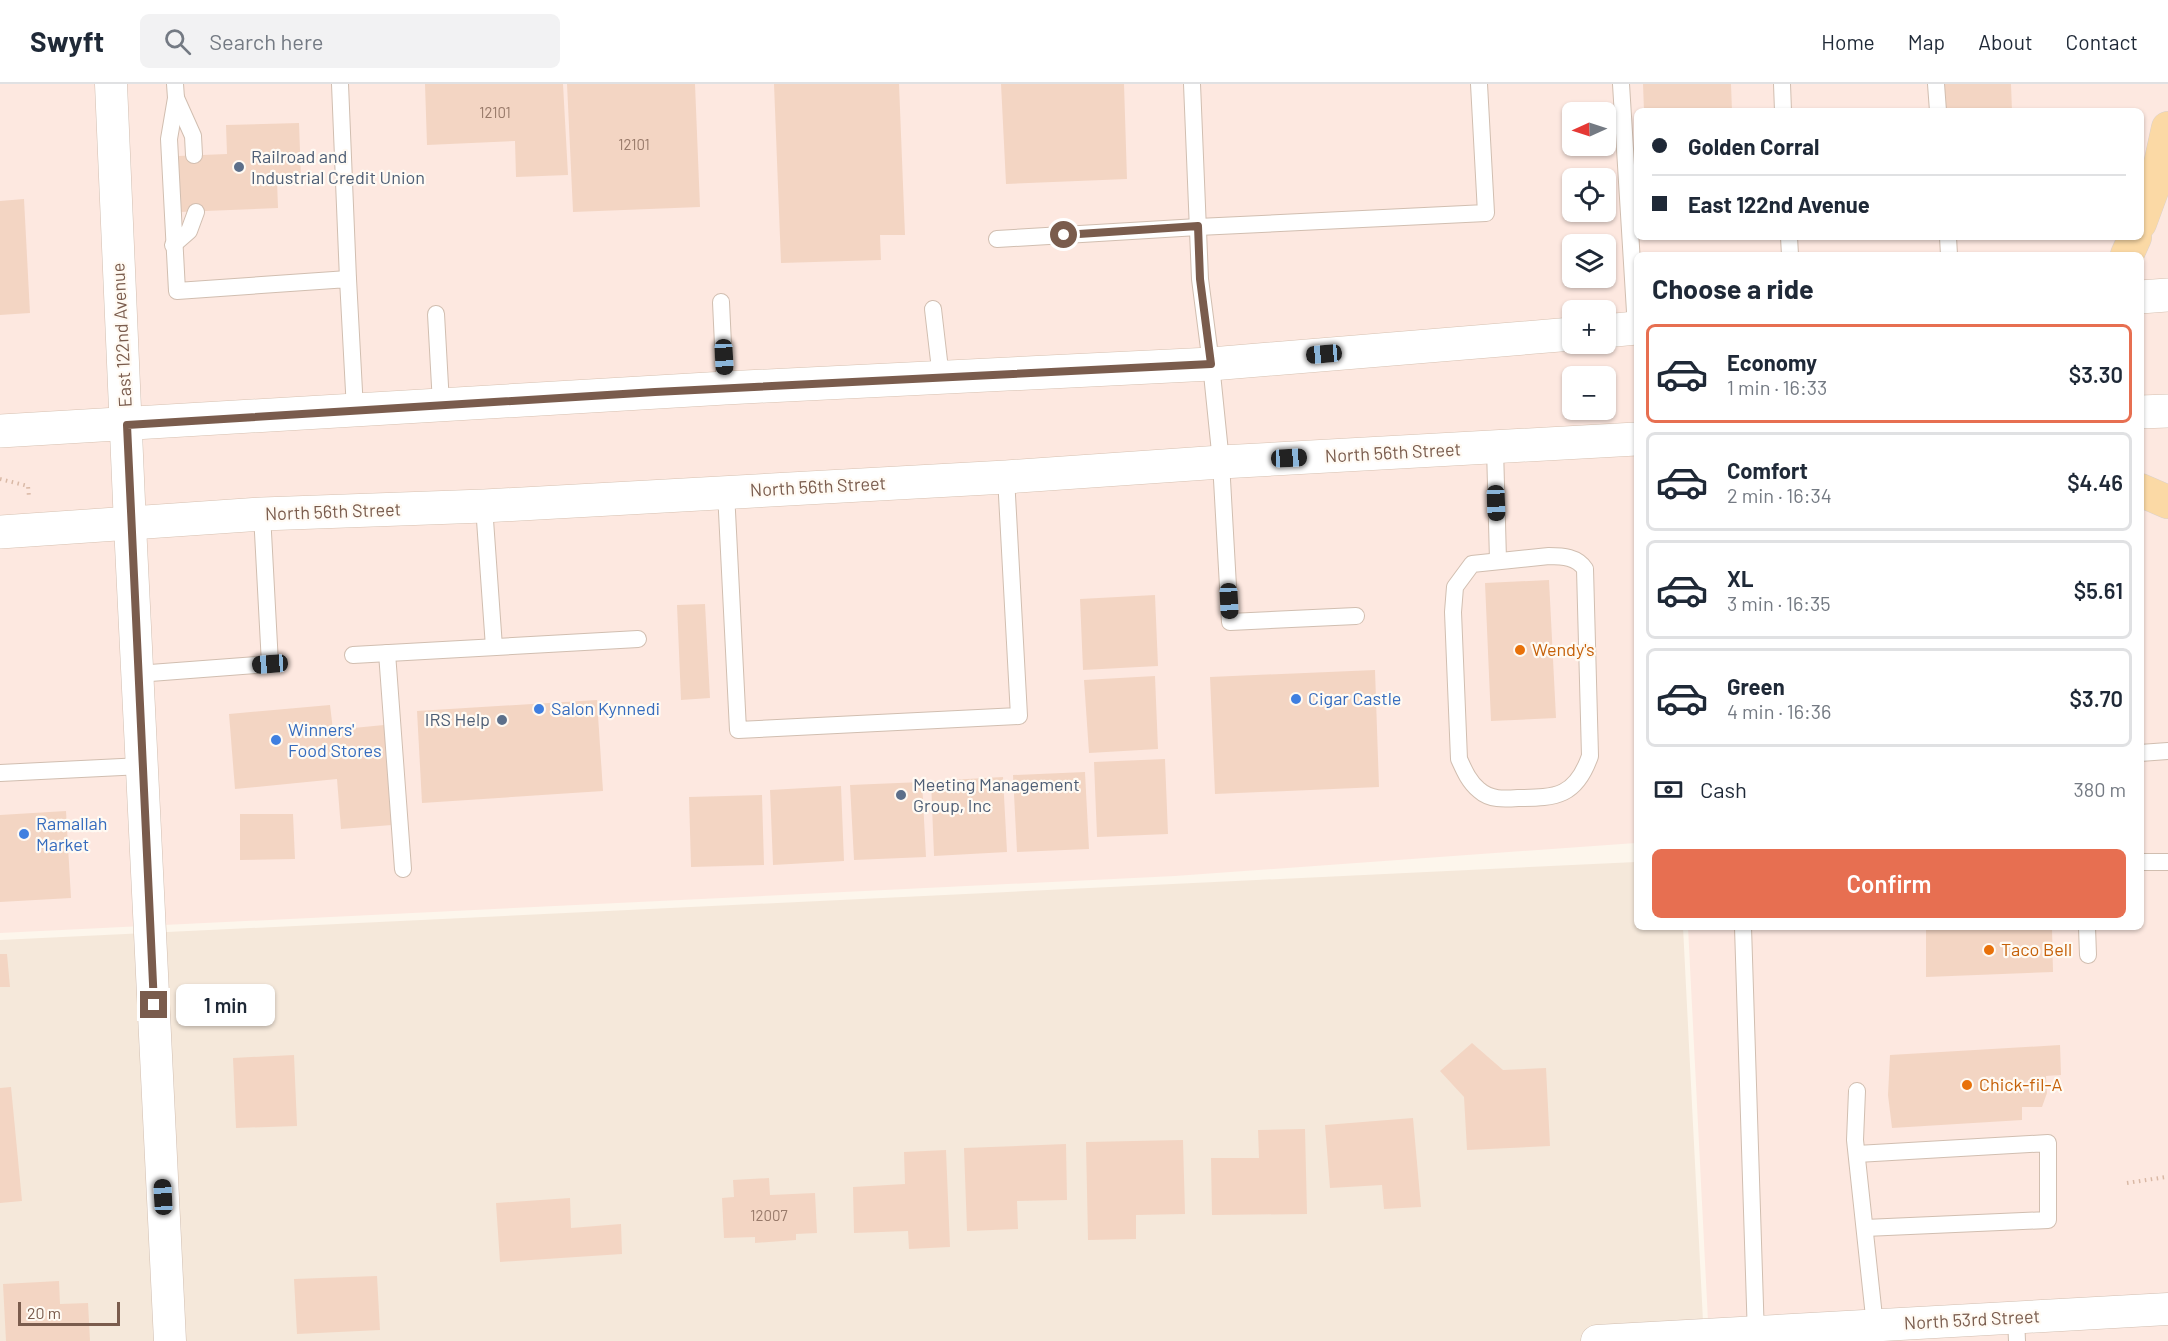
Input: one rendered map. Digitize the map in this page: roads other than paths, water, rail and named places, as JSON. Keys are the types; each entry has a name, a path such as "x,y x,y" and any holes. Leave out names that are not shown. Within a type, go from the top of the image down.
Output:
{"main road":[{"path":"2144,212 2158,174 2168,128"},
{"path":"2144,297 2168,295"},
{"path":"1616,330 1634,328"},
{"path":"0,431 725,388 1211,364 1562,335"},
{"path":"2144,412 2168,411"},
{"name":"North 56th Street","path":"0,532 130,525 262,514 484,506 1634,439"},
{"path":"2144,492 2168,502"}],"street":[{"name":"East 122nd Avenue","path":"111,84 170,1341"},
{"name":"North 53rd Street","path":"1597,1341 1718,1335 1756,1337 1875,1326 2016,1330 2168,1309"}],"lane":[{"path":"340,84 355,410"},
{"path":"1192,84 1200,279 1221,462 1230,622 1356,616"},
{"path":"997,238 1486,213 1479,84"},
{"path":"1621,84 1634,301"},
{"path":"1782,84 1783,108"},
{"path":"1936,84 1938,108"},
{"path":"175,91 169,139 177,291 348,279"},
{"path":"175,91 193,136 194,155"},
{"path":"173,245 189,231 196,212"},
{"path":"721,302 725,388"},
{"path":"933,309 941,378"},
{"path":"436,314 441,404"},
{"path":"1494,448 1498,560"},
{"path":"726,492 738,730 1019,716 1006,477"},
{"path":"484,506 494,647"},
{"path":"137,674 270,664 262,514"},
{"path":"1563,556 1575,560 1586,569 1590,756 1583,775 1571,787 1560,794 1545,798 1495,799 1480,791 1468,777 1459,759 1453,612 1455,587 1472,564 1498,560 1563,556"},
{"path":"353,655 638,639"},
{"path":"387,653 402,869"},
{"path":"2144,753 2168,751"},
{"path":"0,772 142,766"},
{"path":"2144,862 2168,862"},
{"path":"1743,930 1756,1337"},
{"path":"2087,930 2088,955"},
{"path":"1857,1091 1857,1154 1875,1326"},
{"path":"1857,1154 2048,1143 2048,1220 1865,1228"}],"place":[{"name":"Railroad and Industrial Credit Union","path":"239,167"},
{"name":"Wendy's","path":"1520,650"},
{"name":"Cigar Castle","path":"1296,699"},
{"name":"Salon Kynnedi","path":"539,709"},
{"name":"IRS Help","path":"502,720"},
{"name":"Winners' Food Stores","path":"276,740"},
{"name":"Meeting Management Group, Inc","path":"901,795"},
{"name":"Ramallah Market","path":"24,834"},
{"name":"Taco Bell","path":"1989,950"},
{"name":"Chick-fil-A","path":"1967,1085"}]}
